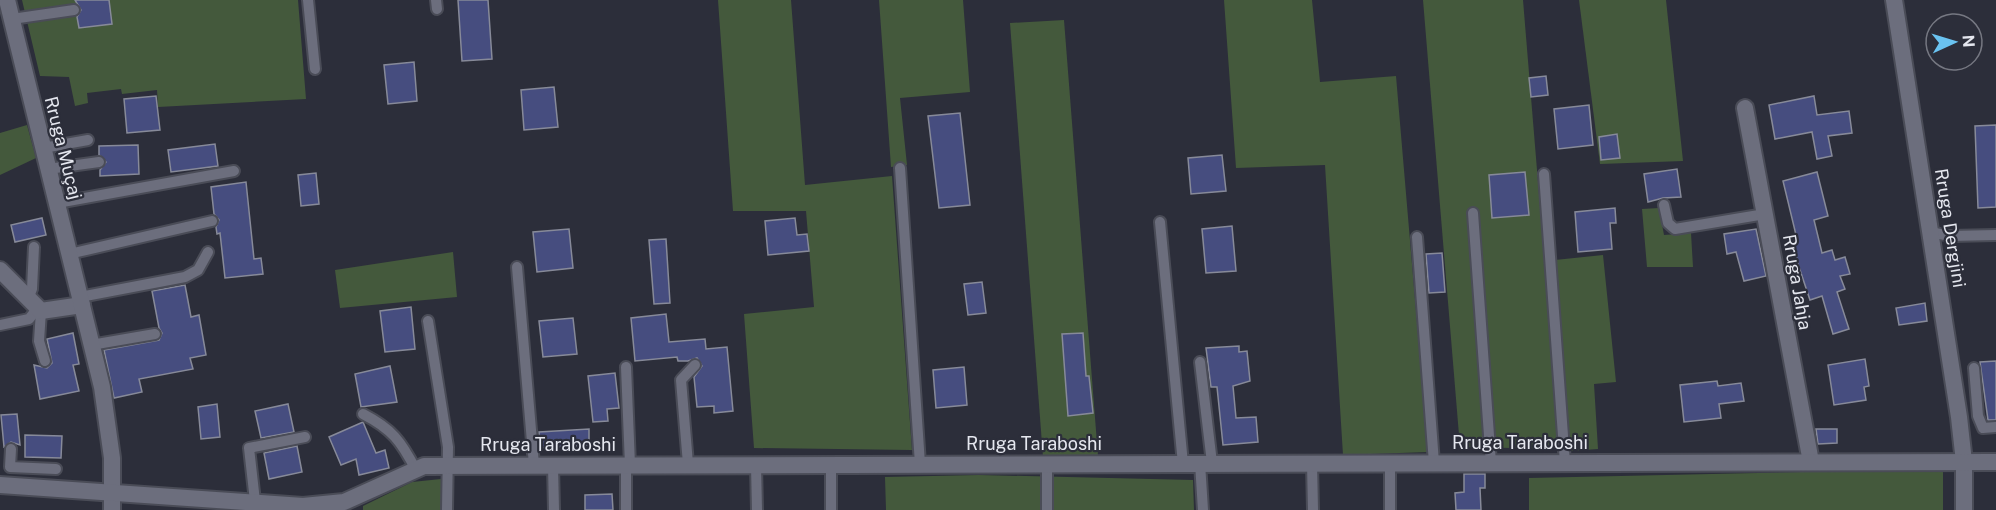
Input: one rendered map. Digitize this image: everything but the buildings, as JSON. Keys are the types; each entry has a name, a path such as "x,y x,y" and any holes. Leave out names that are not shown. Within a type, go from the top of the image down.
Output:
{"street":[{"name":"Rruga Dergjini","path":"1894,0 1959,417 1964,462 1964,510"},
{"name":"Rruga Muçaj","path":"8,13 92,345 107,416 112,510"},
{"name":"Rruga Jahja","path":"1745,108 1811,462"},
{"path":"0,270 36,306 81,301"},
{"name":"Rruga Taraboshi","path":"0,485 112,491 234,505 255,501 303,506 344,502 424,466 447,465 1996,462"}],"lane":[{"path":"308,0 315,69"},
{"path":"8,13 74,10"},
{"path":"43,148 88,140"},
{"path":"48,169 99,162"},
{"path":"900,168 920,464"},
{"path":"57,203 234,171"},
{"path":"1544,174 1565,463"},
{"path":"1664,205 1668,223 1675,229 1765,214"},
{"path":"1473,213 1491,463"},
{"path":"69,254 212,221"},
{"path":"1160,222 1198,463 1203,510"},
{"path":"1930,232 1950,236 1996,235"},
{"path":"1418,237 1434,463"},
{"path":"34,247 32,289 39,341 45,362"},
{"path":"81,301 185,277 198,270 208,252"},
{"path":"517,267 534,465"},
{"path":"0,325 29,319 36,306"},
{"path":"428,321 448,447 447,510"},
{"path":"92,345 155,334"},
{"path":"1198,463 1200,362"},
{"path":"688,464 681,380 695,365"},
{"path":"626,367 628,465 626,510"},
{"path":"1974,368 1978,416 1983,428 1996,428"},
{"path":"363,414 379,422 398,437 416,470"},
{"path":"1959,417 1978,416"},
{"path":"255,501 249,448 305,437"},
{"path":"11,449 10,467 56,469"},
{"path":"1312,463 1313,510"},
{"path":"1390,463 1390,510"},
{"path":"831,464 831,510"},
{"path":"1047,464 1047,510"},
{"path":"553,465 554,510"},
{"path":"756,465 757,510"},
{"path":"43,469 44,487"}],"green space":[{"path":"22,0 298,0 306,99 158,107 157,90 122,94 121,89 87,93 88,103 75,106 69,77 40,76"},
{"path":"718,0 791,0 805,185 892,176 912,450 754,448 744,314 814,307 806,211 733,211"},
{"path":"879,0 963,0 970,92 900,98 907,165 891,167"},
{"path":"1224,0 1312,0 1320,82 1396,76 1428,452 1343,455 1325,165 1236,168"},
{"path":"1423,0 1523,0 1560,449 1460,447"},
{"path":"1579,0 1666,0 1683,161 1600,164"},
{"path":"1064,20 1098,456 1043,457 1010,23"},
{"path":"27,125 36,158 0,175 0,133"},
{"path":"1659,208 1664,235 1691,233 1693,267 1647,267 1642,209"},
{"path":"453,252 457,297 340,308 335,270"},
{"path":"1603,255 1616,382 1594,384 1598,449 1569,451 1555,260"},
{"path":"1943,469 1943,510 1529,510 1529,478"},
{"path":"979,475 1193,480 1194,510 886,510 885,477"},
{"path":"441,479 441,510 363,510 363,506 412,482"}]}
